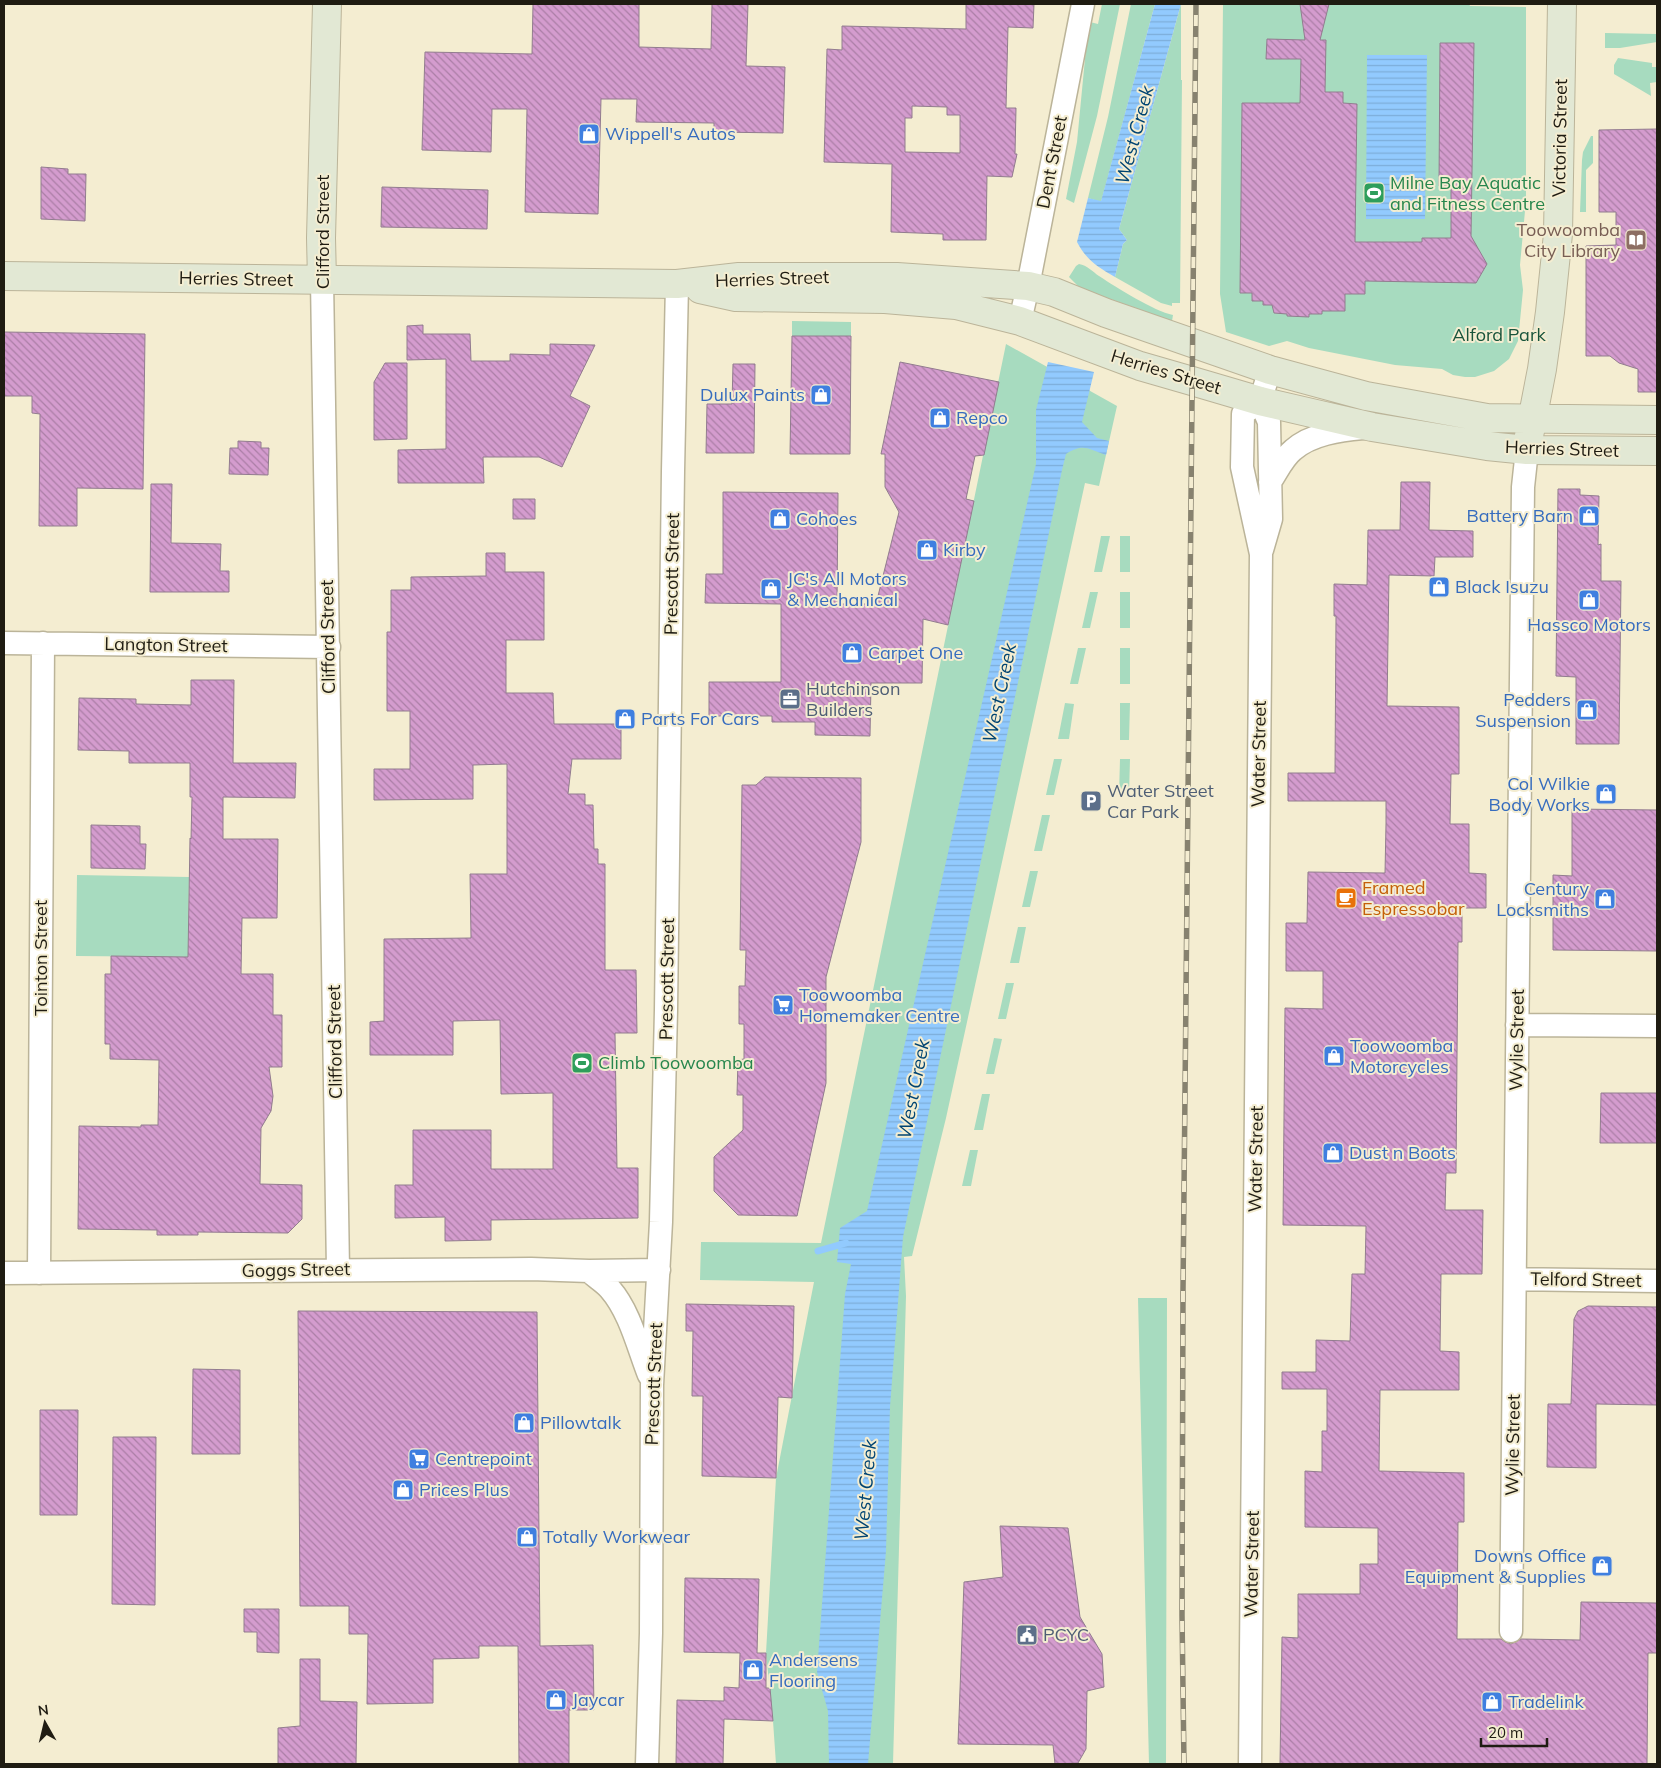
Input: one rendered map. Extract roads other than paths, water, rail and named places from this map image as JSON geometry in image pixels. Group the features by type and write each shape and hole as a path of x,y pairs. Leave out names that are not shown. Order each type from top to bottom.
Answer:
{"main road":[{"name":"Clifford Street","path":"322,280 321,243 327,4"},
{"name":"Victoria Street","path":"1527,450 1542,369 1558,234 1562,4"},
{"name":"Herries Street","path":"4,276 677,284 739,277 896,277 1028,286 1054,292 1106,313 1270,370 1375,398 1488,418 1657,420"},
{"name":"Herries Street","path":"677,284 736,297 884,300 956,305 1020,321 1140,366 1260,401 1372,427 1487,446 1527,450 1657,451"}],"street":[{"name":"Dent Street","path":"1020,321 1083,4"},
{"name":"Clifford Street","path":"322,280 338,1270"},
{"name":"Prescott Street","path":"647,1764 651,1633 652,1385 659,1270 666,1010 677,284"},
{"name":"Water Street","path":"1250,1764 1261,554 1242,468 1243,414 1260,401 1270,370"},
{"name":"Water Street","path":"1260,401 1269,422 1271,518 1261,554"},
{"path":"1270,482 1292,451 1302,442 1340,430 1372,427"},
{"name":"Wylie Street","path":"1511,1631 1524,487 1527,450"},
{"name":"Langton Street","path":"4,643 329,647"},
{"name":"Tointon Street","path":"39,1273 44,643"},
{"path":"1518,1025 1657,1026"},
{"name":"Goggs Street","path":"4,1273 531,1269 589,1271 659,1270"},
{"path":"589,1271 610,1288 622,1309 652,1385"},
{"name":"Telford Street","path":"1515,1279 1657,1281"}],"water":[{"name":"West Creek","path":"1155,4 1181,4 1119,229 1127,240 1123,244 1115,277 1089,259 1077,242 1088,198 1101,201"},
{"path":"1367,55 1427,55 1425,219 1366,219"},
{"name":"West Creek","path":"1048,362 1094,372 1082,422 1097,438 1109,441 1106,455 1086,448 1077,449 1066,454 1062,470 903,1237 890,1407 886,1551 868,1764 829,1764 828,1711 817,1672 845,1294 851,1264 837,1262 840,1228 867,1211 1036,464 1036,410"}],"waterway":[{"path":"818,1251 846,1243"}],"railway":[{"path":"1184,1764 1182,1615 1183,1291 1196,4"}],"place":[{"name":"Wippell's Autos","path":"589,134"},
{"name":"Milne Bay Aquatic and Fitness Centre","path":"1374,193"},
{"name":"Toowoomba City Library","path":"1636,240"},
{"name":"Dulux Paints","path":"821,395"},
{"name":"Repco","path":"940,418"},
{"name":"Battery Barn","path":"1589,516"},
{"name":"Cohoes","path":"780,519"},
{"name":"Kirby","path":"927,550"},
{"name":"Black Isuzu","path":"1439,587"},
{"name":"JC's All Motors & Mechanical","path":"771,589"},
{"name":"Hassco Motors","path":"1589,600"},
{"name":"Carpet One","path":"852,653"},
{"name":"Hutchinson Builders","path":"790,699"},
{"name":"Pedders Suspension","path":"1587,710"},
{"name":"Parts For Cars","path":"625,719"},
{"name":"Col Wilkie Body Works","path":"1606,794"},
{"name":"Water Street Car Park","path":"1091,801"},
{"name":"Framed Espressobar","path":"1346,898"},
{"name":"Century Locksmiths","path":"1605,899"},
{"name":"Toowoomba Homemaker Centre","path":"783,1005"},
{"name":"Toowoomba Motorcycles","path":"1334,1056"},
{"name":"Climb Toowoomba","path":"582,1063"},
{"name":"Dust n Boots","path":"1333,1153"},
{"name":"Pillowtalk","path":"524,1423"},
{"name":"Centrepoint","path":"419,1459"},
{"name":"Prices Plus","path":"403,1490"},
{"name":"Totally Workwear","path":"527,1537"},
{"name":"Downs Office Equipment & Supplies","path":"1602,1566"},
{"name":"PCYC","path":"1027,1635"},
{"name":"Andersens Flooring","path":"753,1670"},
{"name":"Jaycar","path":"556,1700"},
{"name":"Tradelink","path":"1492,1702"}],"park label":[{"name":"Alford Park","path":"1499,335"}]}
